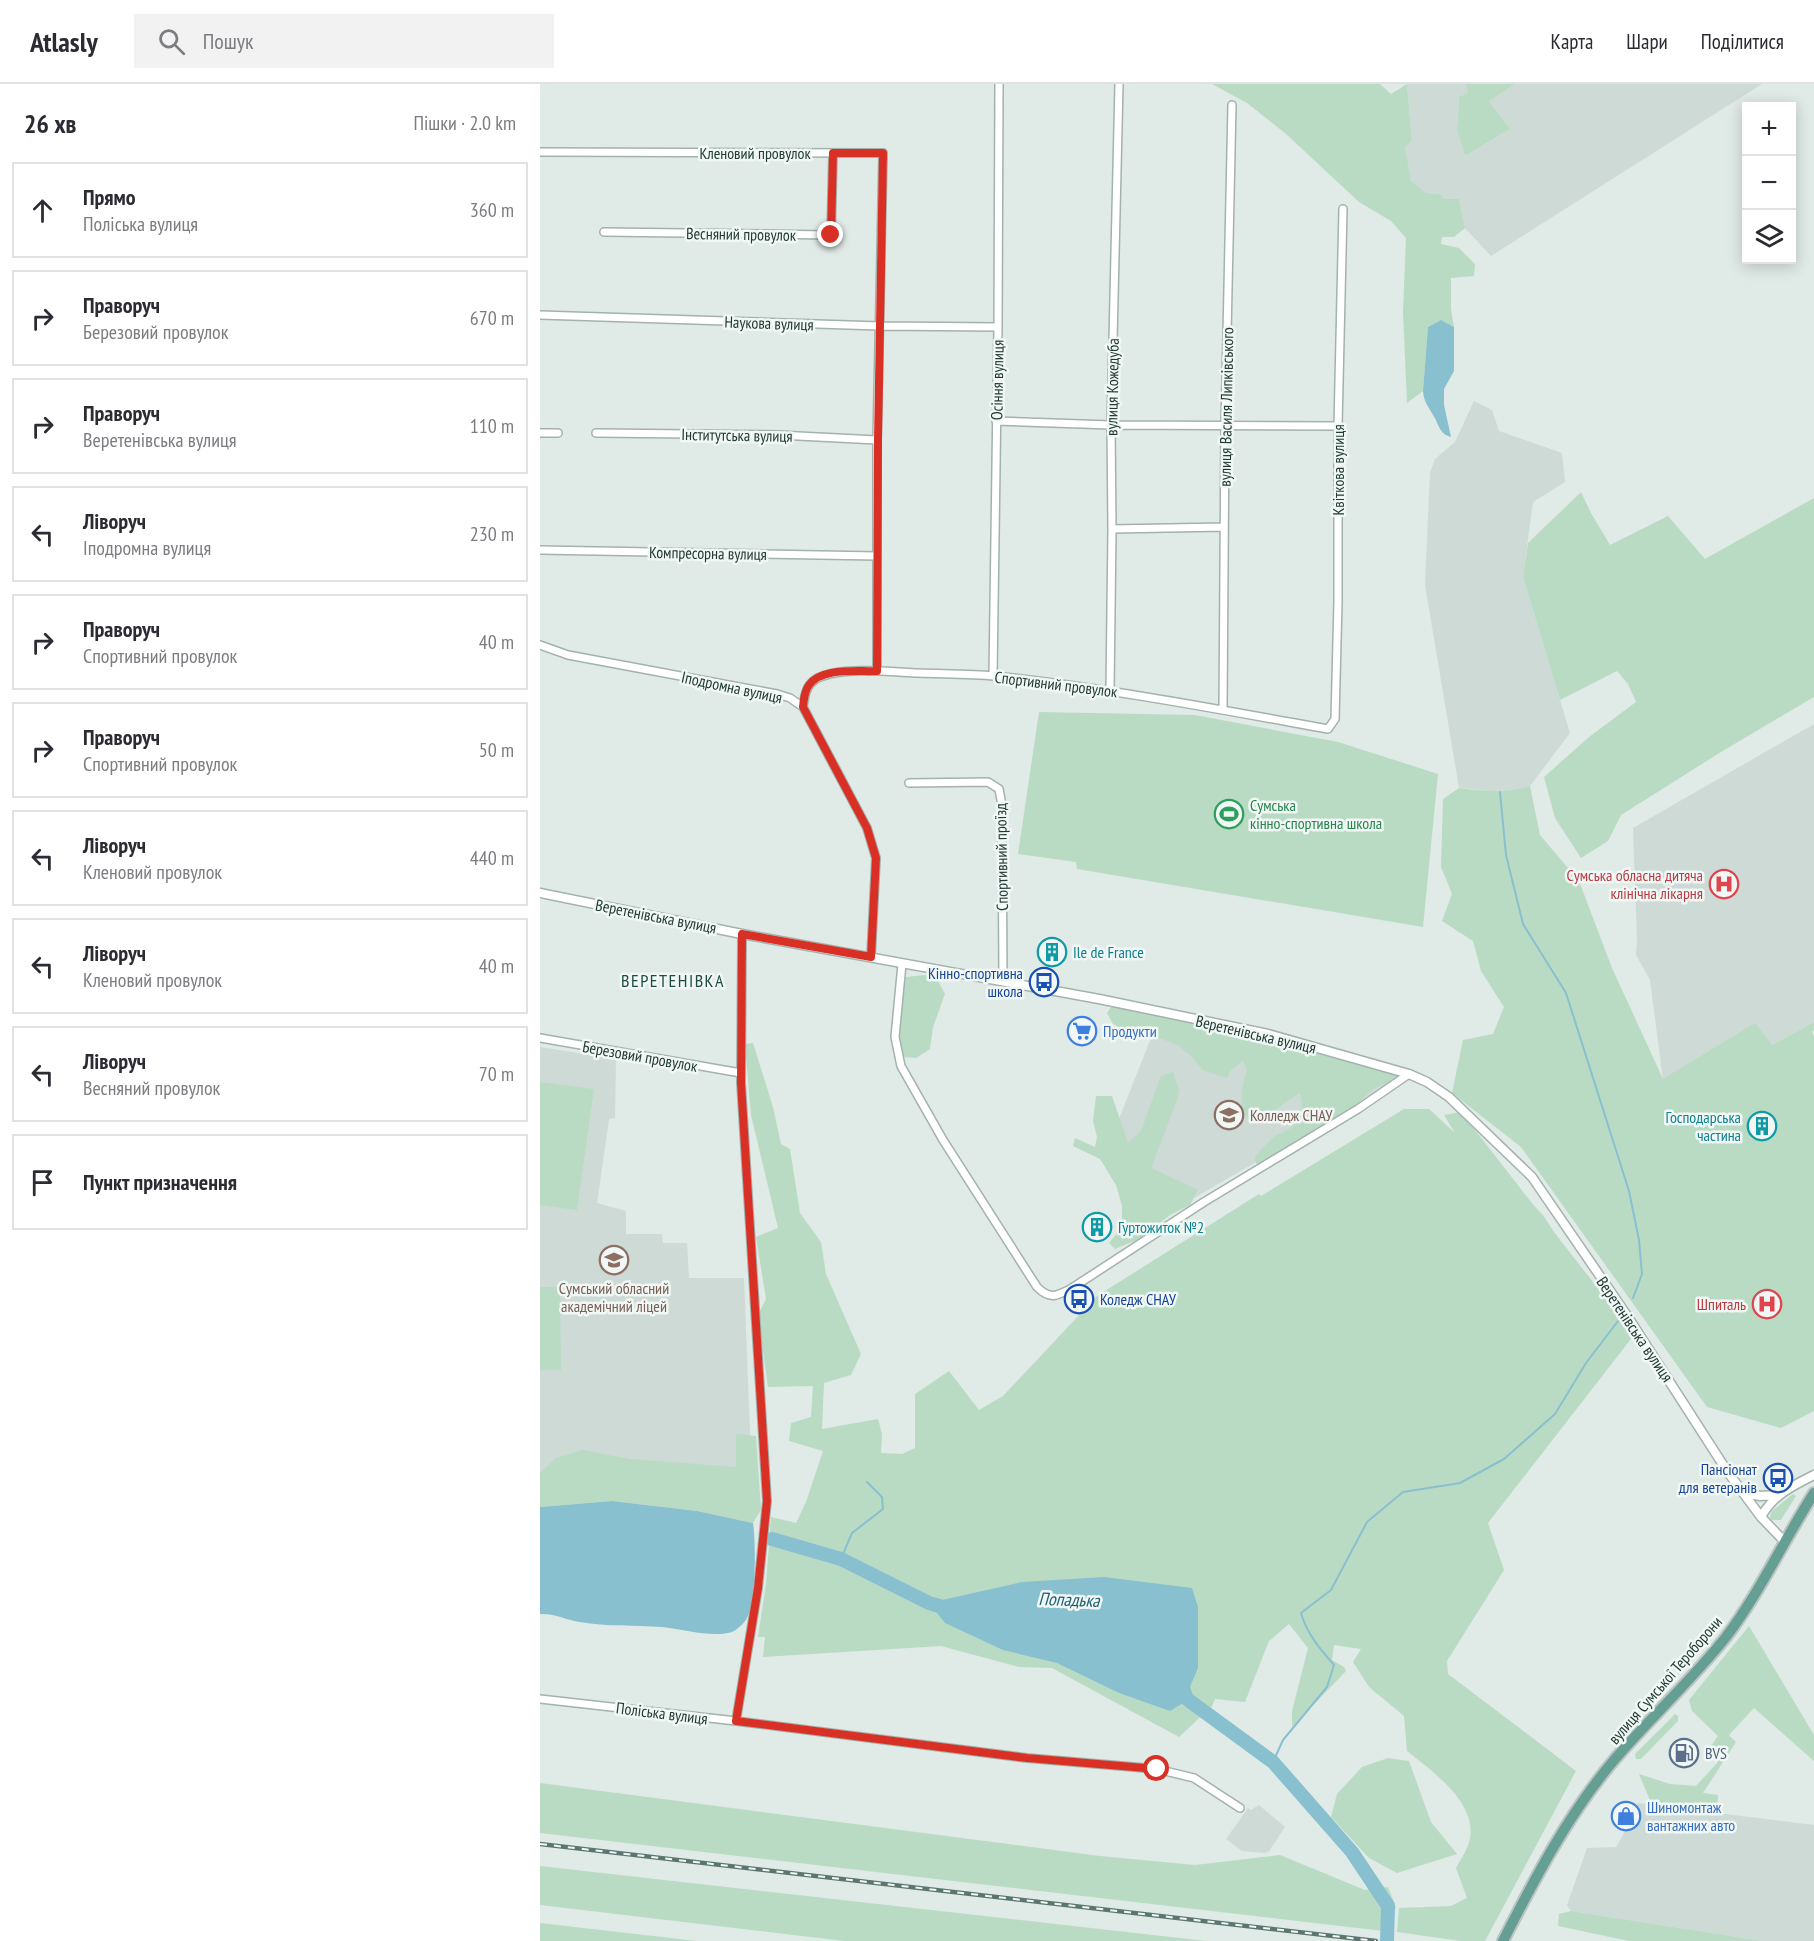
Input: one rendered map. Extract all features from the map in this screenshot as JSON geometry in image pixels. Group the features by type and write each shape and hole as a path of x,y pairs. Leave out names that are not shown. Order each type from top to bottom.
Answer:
{"main road":[{"name":"вулиця Сумської Тероборони","path":"1503,1941 1533,1883 1577,1810 1615,1759 1727,1636 1814,1493"}],"street":[{"name":"Осіння вулиця","path":"993,676 999,84"},
{"name":"вулиця Кожедуба","path":"1110,690 1111,425 1119,84"},
{"name":"вулиця Василя Липківського","path":"1223,710 1225,426 1232,105"},
{"name":"Кленовий провулок","path":"540,152 883,153 877,671"},
{"name":"Весняний провулок","path":"604,232 831,235 833,153"},
{"name":"Квіткова вулиця","path":"1328,729 1335,720 1343,209"},
{"name":"Наукова вулиця","path":"540,315 880,327 998,327"},
{"path":"996,421 1111,425 1338,426"},
{"path":"540,433 558,433"},
{"name":"Інститутська вулиця","path":"596,433 779,435 878,440"},
{"path":"1112,529 1224,527"},
{"name":"Компресорна вулиця","path":"540,550 877,556"},
{"name":"Іподромна вулиця","path":"540,645 568,656 777,694 790,698 803,707 867,828 876,858 871,957"},
{"name":"Спортивний провулок","path":"803,707 805,692 810,682 823,675 877,671 993,676 1110,690 1328,729"},
{"name":"Спортивний проїзд","path":"909,783 988,782 999,789 1002,805 1004,981"},
{"name":"Веретенівська вулиця","path":"540,893 742,934 1004,981 1268,1034 1409,1074 1427,1083 1449,1097 1532,1177 1626,1314 1727,1471 1761,1517 1784,1541"},
{"path":"736,1721 758,1588 767,1501 741,1073 742,934"},
{"path":"902,964 895,1037 901,1066 948,1149 1037,1287 1044,1294 1057,1296 1072,1288 1204,1202 1358,1109 1409,1074"},
{"name":"Березовий провулок","path":"540,1038 741,1073"},
{"path":"1761,1517 1767,1506 1778,1495 1814,1475"},
{"path":"1743,1493 1760,1496 1778,1495"},
{"name":"Поліська вулиця","path":"540,1698 1027,1758 1157,1769 1194,1778 1240,1808"}],"shaded area":[{"path":"1407,84 1467,84 1468,93 1459,98 1457,129 1465,156 1510,129 1489,101 1515,84 1762,84 1491,256 1465,228 1459,200 1445,199 1440,194 1426,193 1411,181 1404,147 1412,141"},
{"path":"1474,401 1492,410 1499,431 1562,453 1565,482 1533,502 1523,577 1570,733 1530,786 1516,791 1500,792 1459,788 1425,585 1430,473 1435,459 1455,442"},
{"name":"Сумська обласна дитяча клінічна лікарня","path":"1814,724 1814,1022 1772,1045 1663,1080 1650,980 1636,955 1633,828"},
{"name":"Колледж СНАУ","path":"1159,1018 1404,1076 1146,1226 1105,1154"},
{"name":"Сумський обласний академічний ліцей","path":"540,1047 616,1059 615,1118 609,1119 597,1203 626,1211 626,1234 662,1234 663,1243 687,1243 689,1278 744,1278 752,1484 540,1475"},
{"path":"1638,1803 1814,1825 1814,1941 1763,1941 1571,1911 1567,1905 1587,1848 1616,1847"},
{"path":"1259,1805 1285,1827 1269,1851 1265,1853 1242,1851 1226,1839 1248,1808 1251,1810"}],"green space":[{"path":"1212,84 1380,84 1391,94 1407,84 1412,141 1405,147 1411,181 1426,193 1440,194 1445,199 1459,199 1465,228 1454,237 1442,237 1441,244 1459,248 1475,264 1474,276 1451,278 1451,309 1454,327 1441,320 1428,327 1423,391 1407,403 1403,312 1406,238 1391,221 1359,202 1285,133 1247,103"},
{"path":"1466,84 1515,84 1489,101 1510,129 1465,156 1457,130 1459,97 1468,93"},
{"path":"1581,492 1610,545 1668,516 1705,559 1814,498 1814,697 1621,815 1608,841 1581,858 1555,818 1544,777 1589,737 1636,702 1628,684 1617,671 1560,700 1523,577 1528,543"},
{"name":"Сумська кінно-спортивна школа","path":"1039,712 1195,715 1338,742 1438,774 1423,927 1077,869 1076,862 1018,854"},
{"path":"1530,786 1540,835 1579,881 1612,968 1663,1079 1755,1023 1772,1045 1814,1022 1812,1032 1814,1036 1814,1411 1781,1428 1707,1407 1521,1147 1452,1093 1463,1040 1493,1034 1504,1007 1481,971 1473,941 1442,921 1452,894 1441,867 1443,799 1459,788 1504,791"},
{"path":"925,975 937,979 945,994 933,1027 930,1049 916,1058 903,1057 898,1037 906,977"},
{"path":"1111,1007 1291,1041 1404,1076 1373,1089 1355,1107 1258,1166 1254,1159 1261,1150 1274,1137 1296,1124 1301,1117 1300,1093 1267,1115 1249,1120 1242,1101 1242,1089 1247,1069 1243,1061 1231,1070 1227,1078 1202,1070 1194,1059 1179,1046 1143,1031 1125,1030 1113,1024 1107,1013"},
{"path":"753,1043 773,1107 781,1144 790,1149 800,1213 821,1242 826,1274 861,1354 851,1375 824,1383 822,1429 878,1419 882,1434 881,1453 902,1454 915,1448 915,1394 949,1371 979,1410 1003,1396 1097,1296 1259,1194 1261,1196 1404,1109 1429,1109 1455,1133 1444,1115 1461,1112 1634,1335 1488,1523 1504,1570 1447,1661 1448,1674 1576,1771 1485,1941 1461,1941 1397,1932 1399,1908 1451,1906 1467,1898 1456,1868 1469,1843 1471,1829 1468,1815 1452,1790 1407,1751 1404,1716 1369,1687 1353,1662 1361,1649 1334,1645 1332,1660 1344,1667 1346,1671 1292,1727 1292,1711 1308,1648 1289,1624 1269,1641 1245,1702 1215,1699 1212,1706 1179,1737 1052,1668 1019,1667 941,1646 763,1657 765,1637 758,1637 766,1584 771,1517 796,1523 806,1502 823,1451 789,1441 791,1423 811,1417 813,1386 768,1387 758,1315 766,1299 756,1237 778,1228 751,1115 745,1044"},
{"path":"1173,1072 1179,1090 1151,1168 1198,1190 1190,1205 1170,1215 1139,1239 1115,1249 1109,1243 1122,1227 1122,1206 1116,1185 1100,1159 1073,1146 1075,1138 1095,1147 1097,1137 1093,1121 1096,1096 1112,1096 1128,1143 1141,1131 1161,1076"},
{"path":"540,1082 594,1089 577,1210 540,1205"},
{"path":"540,1287 560,1287 561,1370 540,1370"},
{"path":"736,1434 756,1436 761,1510 753,1523 697,1511 612,1501 540,1507 540,1473 555,1458 583,1450 630,1459 736,1467"},
{"path":"1793,1494 1796,1496 1781,1520 1771,1520 1772,1511"},
{"path":"1749,1626 1814,1735 1814,1761 1754,1708 1729,1735 1736,1742 1703,1793 1718,1795 1717,1813 1652,1805 1639,1774 1670,1784 1696,1786 1718,1762 1708,1750 1718,1736 1692,1711 1689,1700"},
{"path":"1675,1714 1678,1716 1678,1721 1641,1759 1636,1759 1635,1754"},
{"path":"1388,1758 1409,1761 1431,1822 1457,1854 1397,1873 1369,1858 1331,1817 1337,1794 1362,1767"},
{"path":"540,1783 1100,1856 1195,1865 1280,1855 1365,1890 1388,1887 1396,1907 1383,1931 540,1833"},
{"path":"540,1866 1206,1941 844,1941 540,1905"},
{"path":"1571,1911 1763,1941 1629,1941 1558,1926 1559,1914"},
{"path":"540,1923 697,1941 540,1941"}],"water":[{"path":"1441,320 1454,327 1454,371 1444,389 1444,405 1451,437 1444,434 1440,428 1425,401 1423,391 1428,327"},
{"path":"612,1501 697,1511 753,1523 754,1586 750,1610 744,1623 736,1630 727,1633 709,1634 662,1627 590,1624 540,1614 540,1507"},
{"path":"1104,1577 1192,1588 1198,1607 1198,1668 1183,1703 1170,1711 1119,1693 1057,1663 1003,1650 945,1623 929,1603 1022,1582"}],"waterway":[{"path":"1500,792 1506,855 1523,924 1566,993 1629,1191 1639,1240 1642,1274 1633,1298"},
{"path":"1273,1762 1283,1740 1327,1687 1334,1665 1310,1634 1301,1613 1331,1590 1367,1522 1403,1492 1460,1483 1504,1459 1555,1414 1586,1363 1618,1321"},
{"path":"841,1559 852,1533 883,1509 882,1497 867,1482"},
{"name":"Попадька","path":"772,1539 841,1559 929,1603 946,1608"},
{"name":"Попадька","path":"1180,1680 1187,1699 1273,1762 1352,1852 1388,1906 1387,1941"}],"railway":[{"path":"540,1844 1376,1941"}],"place":[{"name":"Сумська кінно-спортивна школа","path":"1229,814"},
{"name":"Сумська обласна дитяча клінічна лікарня","path":"1724,884"},
{"name":"Ile de France","path":"1052,952"},
{"name":"Кінно-спортивна школа","path":"1044,982"},
{"name":"Продукти","path":"1082,1031"},
{"name":"Колледж СНАУ","path":"1229,1115"},
{"name":"Господарська частина","path":"1762,1126"},
{"name":"Гуртожиток №2","path":"1097,1227"},
{"name":"Сумський обласний академічний ліцей","path":"614,1260"},
{"name":"Коледж СНАУ","path":"1079,1299"},
{"name":"Шпиталь","path":"1767,1304"},
{"name":"Пансіонат для ветеранів","path":"1778,1478"},
{"name":"BVS","path":"1684,1753"},
{"name":"Шиномонтаж вантажних авто","path":"1626,1816"}],"district":[{"name":"ВЕРЕТЕНІВКА","path":"673,981"}],"route":[{"path":"831,235 833,153 883,153 877,671 823,675 810,682 805,692 803,707 867,828 876,858 871,957 742,934 741,1083 767,1501 758,1588 747,1643 736,1721 1027,1758 1157,1769"}]}
